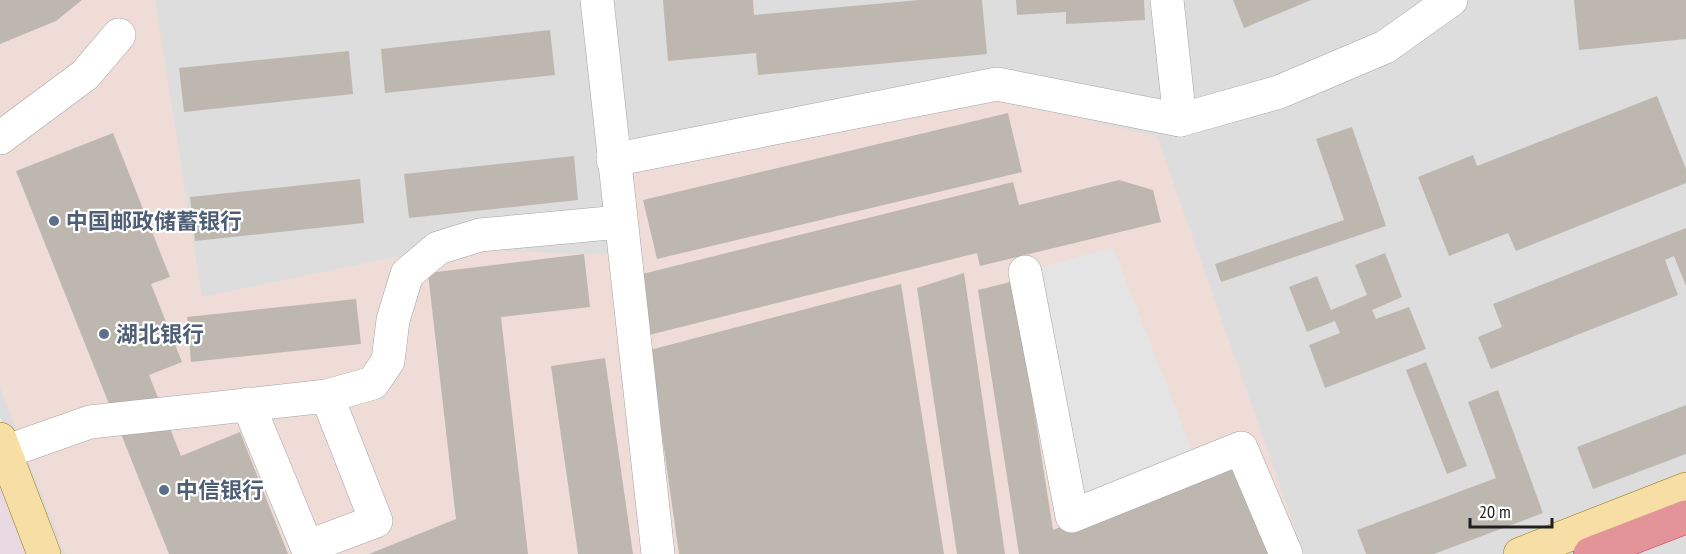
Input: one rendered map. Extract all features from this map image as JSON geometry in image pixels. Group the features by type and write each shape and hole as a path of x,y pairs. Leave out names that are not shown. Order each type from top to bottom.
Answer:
{"highway":[{"path":"1590,554 1686,517"}],"main road":[{"path":"3,446 44,554"},
{"path":"1520,554 1686,489"}],"street":[{"path":"597,0 658,554"},
{"path":"1167,0 1180,120"},
{"path":"613,159 997,84 1180,120 1279,92 1385,47 1451,0"},
{"path":"0,138 85,75 119,34"},
{"path":"3,446 90,422 327,396 373,383 388,361 393,320 407,274 438,248 480,235 620,222"},
{"path":"1025,272 1072,516 1241,448 1286,554"},
{"path":"248,404 307,547 376,521 327,396"}],"shaded area":[{"path":"0,0 1686,0 1686,554 52,554 0,417"},
{"path":"0,0 155,0 202,297 438,248 584,254 623,253 615,176 997,99 1157,136 1304,554 65,554 0,387"},
{"path":"1113,247 1198,465 1072,516 1025,272"},
{"path":"0,483 27,554 0,554"}],"building":[{"path":"0,0 82,0 56,21 0,44"},
{"path":"663,0 753,0 754,15 919,0 982,0 987,54 758,75 756,53 668,61"},
{"path":"1016,0 1144,0 1145,20 1066,24 1066,12 1017,15"},
{"path":"1233,0 1311,0 1244,28"},
{"path":"1574,0 1686,0 1686,39 1579,50"},
{"path":"550,30 555,75 385,93 381,49"},
{"path":"349,51 353,94 184,112 179,68"},
{"path":"1657,96 1686,169 1686,183 1516,251 1508,233 1449,256 1418,177 1473,155 1477,166"},
{"path":"1008,113 1022,172 657,259 643,200"},
{"path":"1352,127 1386,226 1221,282 1215,264 1344,220 1316,139"},
{"path":"113,133 170,277 151,284 182,362 149,375 181,456 240,432 288,554 169,554 16,171"},
{"path":"574,156 578,200 409,218 404,174"},
{"path":"360,179 364,223 195,241 190,197"},
{"path":"1119,180 1153,190 1161,222 980,266 977,253 645,336 630,277 1013,182 1019,205"},
{"path":"1686,228 1686,286 1674,256 1665,260 1678,295 1491,369 1478,337 1502,327 1493,304"},
{"path":"1385,253 1402,297 1372,310 1376,319 1409,307 1426,349 1325,388 1309,345 1340,333 1335,321 1307,332 1289,287 1317,276 1331,310 1367,295 1355,265"},
{"path":"584,254 590,307 501,317 528,554 369,554 456,519 428,273"},
{"path":"964,273 1005,554 957,554 917,288"},
{"path":"1014,281 1053,530 1237,457 1276,554 1019,554 978,290"},
{"path":"901,284 944,554 679,554 650,350"},
{"path":"356,299 361,344 191,362 187,317"},
{"path":"605,358 633,554 578,554 551,366"},
{"path":"1426,362 1467,466 1447,474 1406,370"},
{"path":"1498,390 1543,513 1434,554 1366,554 1357,530 1496,478 1468,402"},
{"path":"1686,405 1686,454 1593,489 1577,447"}],"place":[{"name":"中国邮政储蓄银行","path":"54,221"},
{"name":"湖北银行","path":"104,334"},
{"name":"中信银行","path":"164,490"}]}
